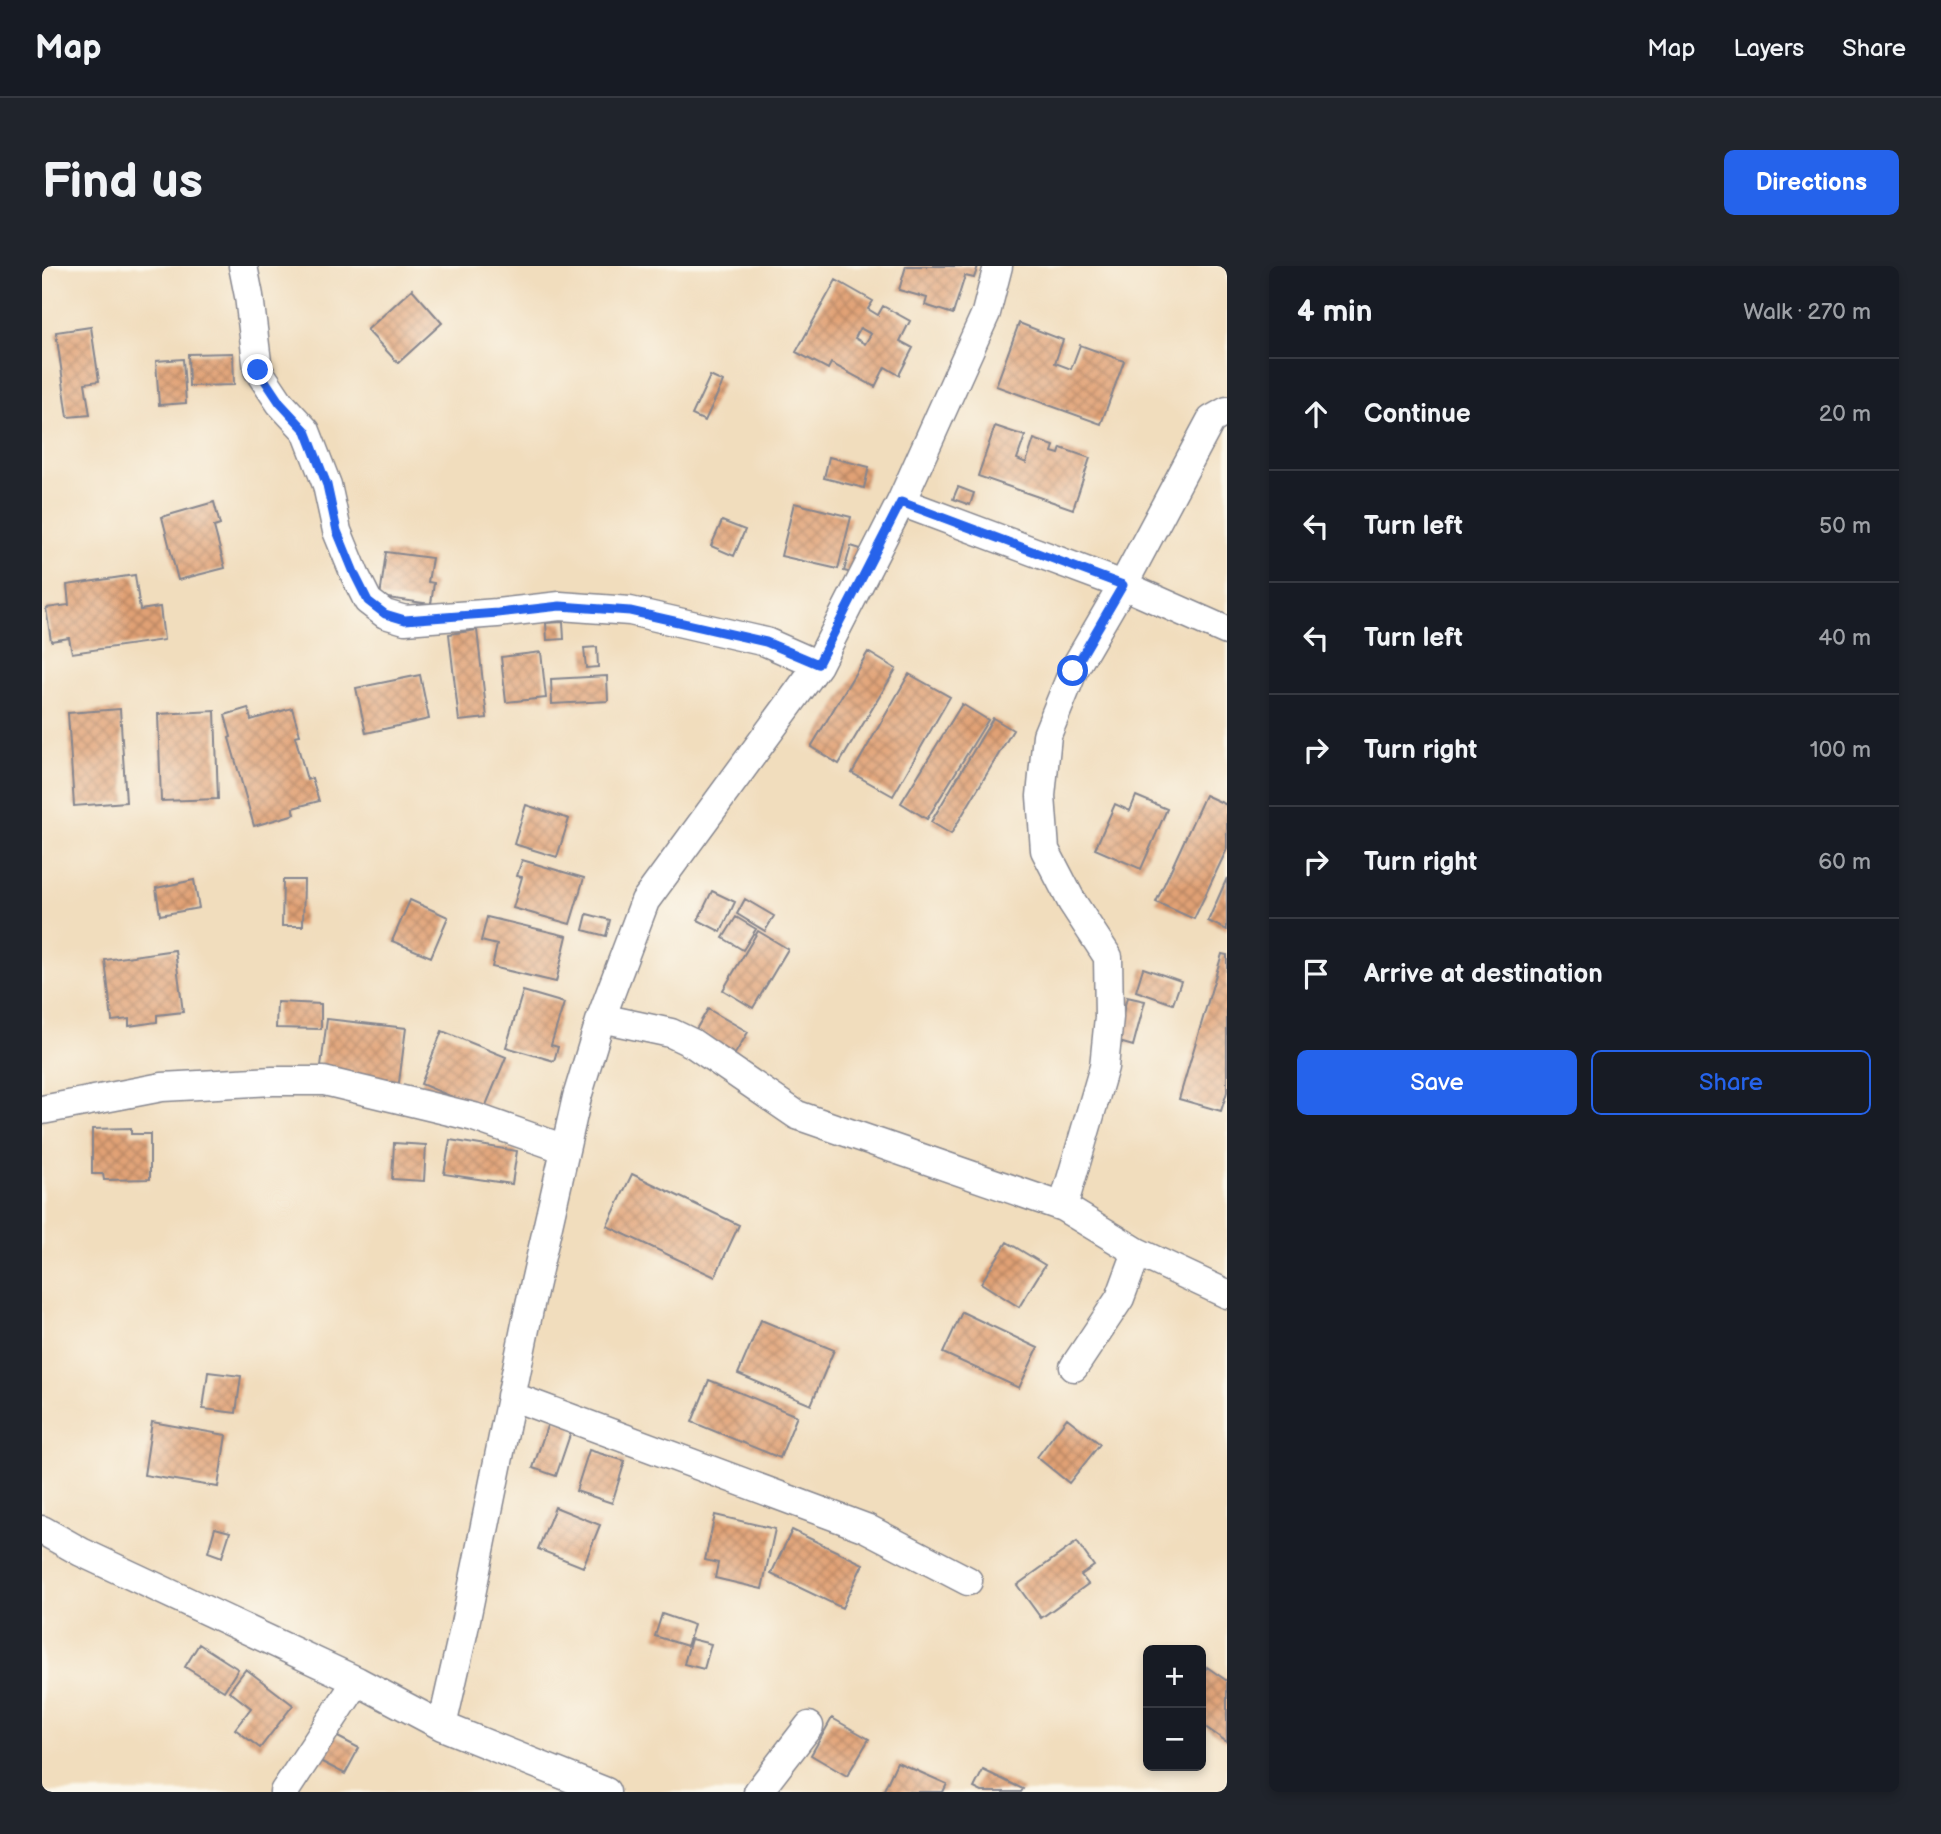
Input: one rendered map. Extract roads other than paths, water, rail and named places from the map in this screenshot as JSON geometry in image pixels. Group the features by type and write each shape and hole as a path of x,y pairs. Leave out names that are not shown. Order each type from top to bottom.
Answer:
{"street":[{"path":"243,266 258,370 280,403 306,431 327,485 337,531 355,575 368,601 385,614 405,620 560,606 630,611 766,642 818,664"},
{"path":"442,1726 529,1309 577,1097 601,1018 645,901 818,664 901,502 986,313 999,266"},
{"path":"1063,1207 1104,1067 1108,1017 1108,957 1072,902 1045,850 1041,796 1046,735 1073,671 1123,585 1211,420 1227,411"},
{"path":"901,502 1123,585 1227,631"},
{"path":"601,1018 671,1033 692,1043 797,1115 1063,1207 1137,1252 1227,1294"},
{"path":"42,1110 162,1087 324,1081 474,1117 565,1149"},
{"path":"1074,1367 1120,1298 1137,1252"},
{"path":"511,1396 866,1528 968,1581"},
{"path":"47,1541 94,1558 357,1681 442,1726 606,1792"},
{"path":"284,1792 357,1681"},
{"path":"758,1792 808,1726"}]}
